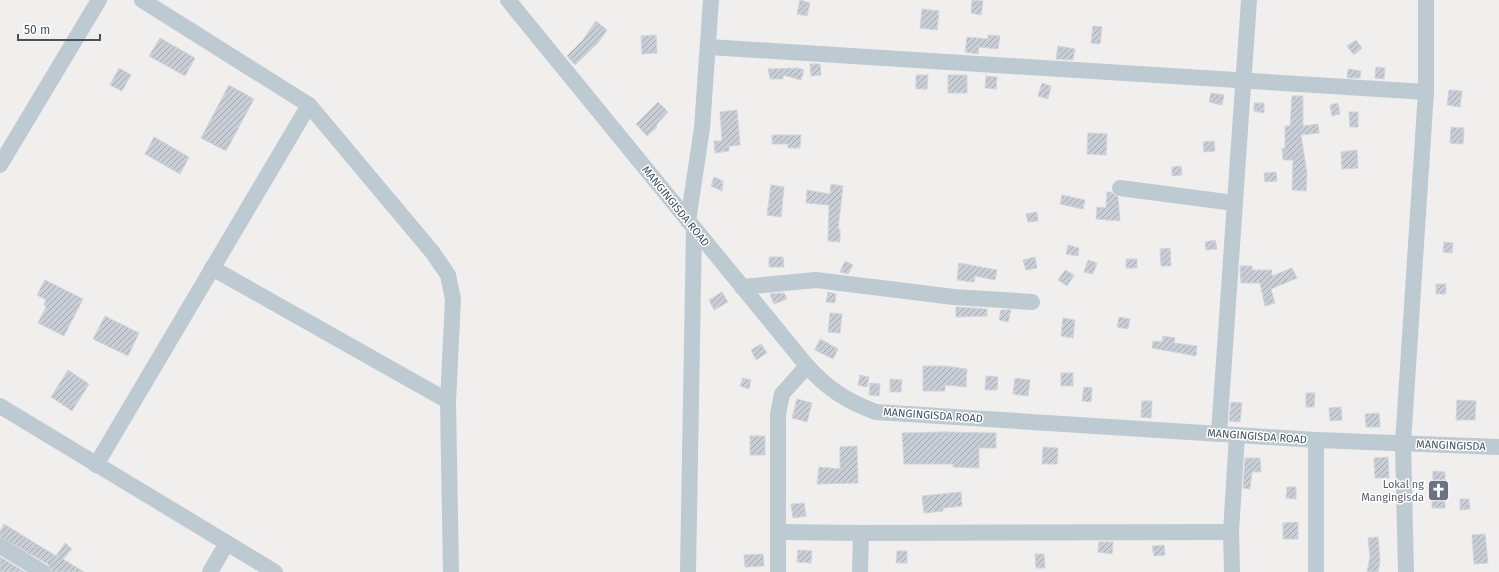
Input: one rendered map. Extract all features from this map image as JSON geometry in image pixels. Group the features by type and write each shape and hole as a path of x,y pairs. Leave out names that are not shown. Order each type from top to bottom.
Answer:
{"street":[{"path":"0,165 99,0"},
{"path":"142,0 309,106 433,253 448,275 452,286 454,312 448,401 451,572"},
{"name":"MANGINGISDA ROAD","path":"508,0 807,366 834,392 854,403 876,412 1316,440 1403,443"},
{"path":"688,572 691,224 702,128 712,0"},
{"path":"1219,433 1242,81 1249,0"},
{"path":"1406,572 1403,443 1426,92 1426,0"},
{"path":"709,47 1426,92"},
{"path":"96,465 309,106"},
{"path":"1120,188 1234,203"},
{"path":"212,268 448,401"},
{"path":"742,287 816,280 954,297 1032,302"},
{"path":"778,572 778,414 780,400 787,387 807,366"},
{"path":"0,406 275,572"},
{"path":"1232,572 1231,532 1237,435"},
{"path":"1316,440 1316,572"},
{"name":"MANGINGISDA","path":"1403,443 1499,447"},
{"path":"778,532 1231,532"},
{"path":"860,572 861,533"},
{"path":"210,572 227,543"},
{"path":"0,546 43,572"}],"building":[{"path":"800,0 810,3 807,16 797,14"},
{"path":"972,0 983,1 981,15 971,13"},
{"path":"922,9 939,11 937,30 920,28"},
{"path":"596,21 607,30 598,43 575,65 567,56 582,41"},
{"path":"1093,26 1102,27 1100,44 1091,43"},
{"path":"656,35 657,53 642,54 641,36"},
{"path":"988,35 1000,36 998,49 979,47 978,54 965,52 967,37 988,39"},
{"path":"160,38 195,58 185,76 149,56"},
{"path":"1356,40 1362,48 1354,55 1347,46"},
{"path":"1058,46 1075,49 1073,60 1056,59"},
{"path":"810,64 820,64 821,75 811,76"},
{"path":"1376,67 1385,68 1384,79 1375,78"},
{"path":"119,68 131,75 122,91 110,85"},
{"path":"798,68 804,70 801,80 783,75 783,79 770,79 768,69"},
{"path":"1348,69 1361,71 1360,78 1347,78"},
{"path":"916,75 928,75 927,89 916,89"},
{"path":"948,75 967,75 967,93 948,93"},
{"path":"986,76 997,77 996,89 985,88"},
{"path":"1042,83 1051,86 1048,99 1038,96"},
{"path":"229,85 254,99 226,151 201,138"},
{"path":"1449,90 1462,91 1460,107 1447,105"},
{"path":"1211,93 1224,95 1222,105 1209,102"},
{"path":"1292,96 1303,96 1303,126 1318,124 1319,133 1301,135 1307,173 1306,191 1292,190 1293,160 1283,160 1282,148 1285,149 1285,126 1290,126"},
{"path":"658,102 668,112 656,125 657,127 647,136 636,124"},
{"path":"1254,103 1264,103 1264,113 1254,111"},
{"path":"1338,103 1340,114 1332,116 1330,105"},
{"path":"737,110 740,145 729,146 729,151 715,153 714,141 722,141 720,112"},
{"path":"1349,112 1358,112 1358,127 1350,127"},
{"path":"1451,127 1464,128 1463,144 1450,143"},
{"path":"1088,133 1107,134 1106,155 1087,154"},
{"path":"772,135 801,135 800,148 788,148 788,144 772,144"},
{"path":"154,137 189,157 180,174 145,154"},
{"path":"1214,141 1215,151 1204,152 1203,142"},
{"path":"1357,150 1358,168 1342,169 1341,152"},
{"path":"1181,166 1182,175 1172,176 1172,167"},
{"path":"1276,172 1277,181 1265,182 1264,173"},
{"path":"714,177 723,181 722,191 711,186"},
{"path":"831,184 843,186 838,229 840,229 840,242 828,241 829,205 806,203 807,190 830,194"},
{"path":"771,185 784,187 781,217 767,215"},
{"path":"1107,192 1111,192 1118,197 1120,221 1096,219 1097,207 1106,208"},
{"path":"1062,195 1085,200 1083,209 1060,204"},
{"path":"1037,212 1038,221 1028,222 1026,214"},
{"path":"1215,240 1217,249 1206,250 1205,242"},
{"path":"1444,242 1453,243 1452,253 1443,252"},
{"path":"1068,245 1079,248 1078,256 1066,254"},
{"path":"1170,248 1171,266 1161,266 1160,249"},
{"path":"769,257 783,257 784,267 769,267"},
{"path":"1035,257 1037,268 1026,270 1023,260"},
{"path":"1126,259 1137,259 1137,268 1126,268"},
{"path":"1088,260 1097,263 1093,274 1084,272"},
{"path":"845,261 853,265 848,274 840,272"},
{"path":"959,263 997,270 995,280 975,276 974,282 957,280"},
{"path":"1240,266 1252,266 1252,270 1272,270 1272,276 1292,268 1297,278 1271,289 1275,303 1265,306 1260,283 1241,283"},
{"path":"1065,270 1074,275 1067,286 1058,280"},
{"path":"45,280 83,299 64,336 38,323 46,307 44,305 46,300 37,295"},
{"path":"1436,284 1446,284 1446,294 1436,294"},
{"path":"722,292 728,302 714,310 709,300"},
{"path":"828,292 836,294 835,303 826,302"},
{"path":"784,293 787,299 774,304 770,294"},
{"path":"956,307 987,309 987,316 956,317"},
{"path":"1001,310 1011,310 1008,322 999,320"},
{"path":"830,313 842,314 840,333 828,332"},
{"path":"105,316 139,333 128,356 93,339"},
{"path":"1119,317 1130,319 1128,329 1117,327"},
{"path":"1063,318 1075,320 1073,338 1061,336"},
{"path":"1163,336 1175,338 1174,343 1197,346 1196,356 1152,348 1153,341 1162,342"},
{"path":"820,339 838,349 833,359 815,350"},
{"path":"761,344 767,353 756,360 751,350"},
{"path":"923,366 945,366 967,369 966,387 945,385 945,391 923,391"},
{"path":"68,370 89,384 72,411 51,397"},
{"path":"1061,373 1073,373 1073,386 1061,386"},
{"path":"860,375 869,377 867,387 858,385"},
{"path":"986,376 998,377 997,390 985,390"},
{"path":"743,378 751,380 749,389 740,386"},
{"path":"1015,378 1030,380 1028,396 1013,394"},
{"path":"890,379 902,380 901,392 890,392"},
{"path":"870,383 880,384 879,396 869,395"},
{"path":"1084,387 1092,388 1091,402 1082,401"},
{"path":"1306,393 1315,393 1314,407 1306,407"},
{"path":"797,399 812,403 807,422 792,418"},
{"path":"1457,400 1476,401 1475,420 1456,420"},
{"path":"1142,401 1152,401 1151,418 1141,417"},
{"path":"1231,402 1242,403 1240,422 1229,421"},
{"path":"1341,407 1342,420 1330,421 1329,408"},
{"path":"1379,413 1380,427 1366,427 1365,414"},
{"path":"902,433 996,433 996,448 979,448 979,468 953,467 953,464 904,464"},
{"path":"750,436 765,436 765,455 750,455"},
{"path":"857,446 858,483 817,484 819,467 840,469 840,447"},
{"path":"1043,447 1058,448 1057,464 1042,464"},
{"path":"1388,457 1389,478 1375,478 1374,458"},
{"path":"1245,458 1260,458 1261,472 1252,472 1250,489 1243,488"},
{"name":"Lokal ng Mangingisda","path":"1433,471 1445,472 1445,508 1432,508"},
{"path":"1287,487 1296,487 1296,499 1286,498"},
{"path":"961,492 962,506 943,508 943,511 924,513 922,496"},
{"path":"1460,499 1469,499 1470,509 1460,510"},
{"path":"804,503 806,516 793,518 791,504"},
{"path":"1298,522 1298,539 1283,539 1283,523"},
{"path":"4,524 56,556 65,543 72,549 63,559 84,572 52,572 48,564 0,537 0,531"},
{"path":"1485,534 1488,563 1474,564 1472,535"},
{"path":"1378,537 1380,561 1378,572 1367,572 1370,557 1368,538"},
{"path":"1099,542 1113,542 1112,554 1098,552"},
{"path":"1164,545 1165,555 1154,556 1152,546"},
{"path":"798,550 812,551 811,563 797,562"},
{"path":"897,551 907,551 907,563 896,563"},
{"path":"763,554 764,566 745,567 744,555"},
{"path":"1035,554 1044,554 1045,568 1036,568"},
{"path":"0,557 25,572 0,572"}],"place":[{"name":"Lokal ng Mangingisda","path":"1439,490"}]}
